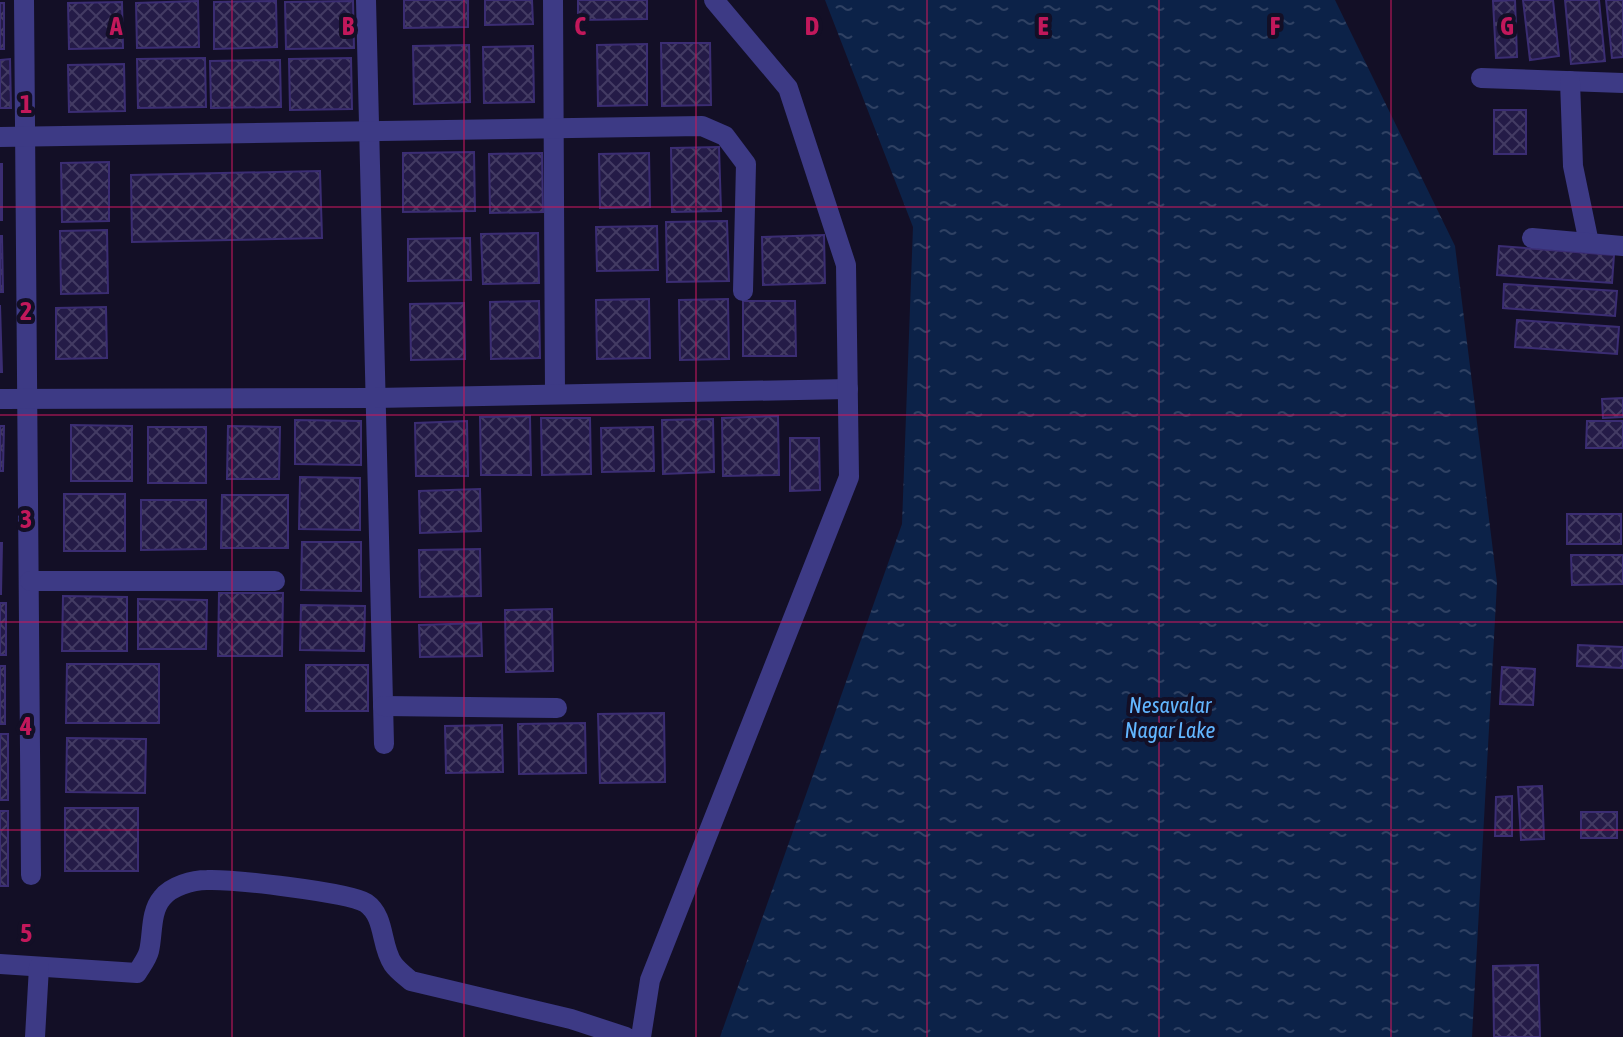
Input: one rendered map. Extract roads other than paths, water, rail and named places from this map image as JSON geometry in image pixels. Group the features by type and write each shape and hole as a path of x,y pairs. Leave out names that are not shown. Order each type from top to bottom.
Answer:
{"street":[{"path":"24,0 31,875"},
{"path":"366,0 384,744"},
{"path":"553,0 555,394"},
{"path":"641,1037 650,980 849,477 846,265 788,88 714,0"},
{"path":"1481,78 1623,83"},
{"path":"1570,81 1573,166 1589,243"},
{"path":"0,137 702,126 725,136 746,164 743,291"},
{"path":"1532,238 1623,246"},
{"path":"0,399 375,398 848,389"},
{"path":"30,581 275,581"},
{"path":"383,706 557,708"},
{"path":"0,964 137,973 148,954 153,918 162,898 181,885 206,880 291,889 366,903 380,921 383,942 392,964 411,981 571,1019 626,1037"},
{"path":"35,1037 39,967"}],"water":[{"name":"Nesavalar Nagar Lake","path":"825,0 1335,0 1455,246 1497,583 1472,1037 720,1037 902,524 913,227"}]}
